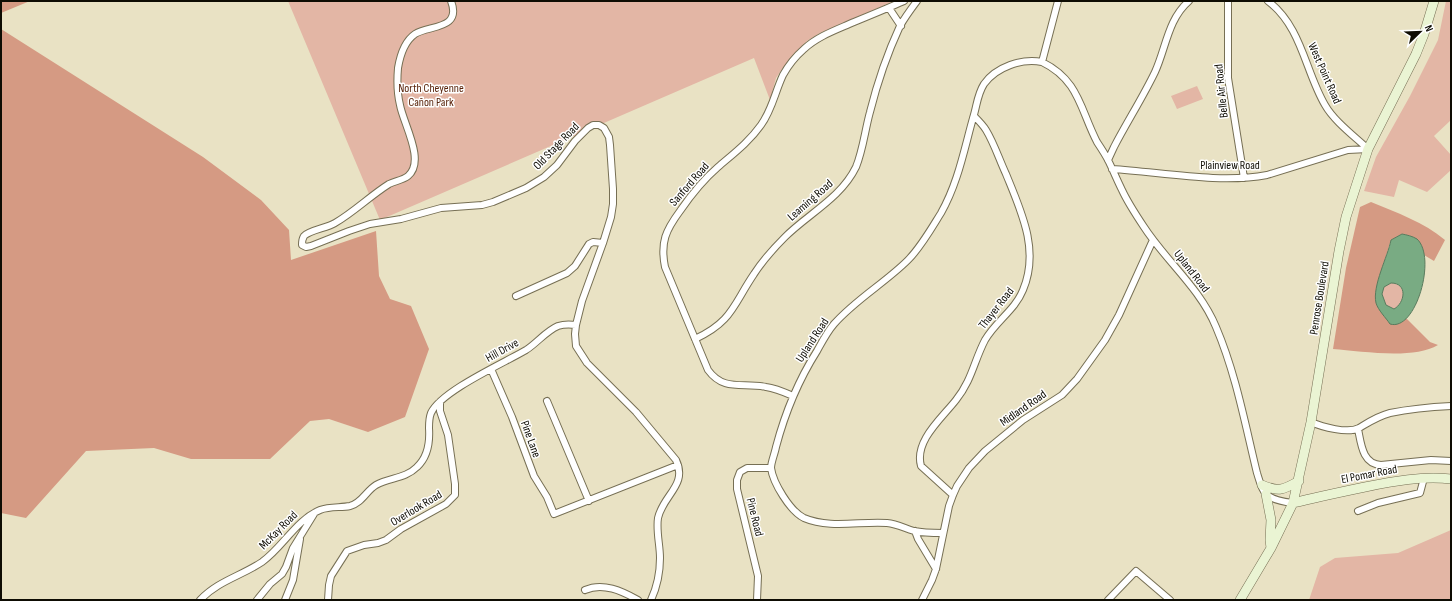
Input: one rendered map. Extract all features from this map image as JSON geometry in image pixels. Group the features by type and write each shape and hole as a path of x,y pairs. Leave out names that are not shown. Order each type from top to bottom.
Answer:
{"street":[{"name":"Old Stage Road","path":"451,1 453,13 447,23 424,30 411,37 406,44 398,68 398,94 402,115 414,148 416,164 413,170 409,175 389,185 333,224 304,236 302,245 306,247 311,246 370,224 401,219 441,208 486,204 514,193 544,177 557,165 588,128 593,125 599,125 604,128 609,137 613,189 611,217 582,301 576,325 576,346 587,363 636,412 678,465"},
{"name":"Sanford Road","path":"793,396 766,387 723,384 716,380 708,370 665,267 663,250 664,241 670,225 686,202 702,183 749,140 762,125 770,110 783,75 790,64 803,50 824,36 904,1"},
{"name":"Leaming Road","path":"695,339 709,333 725,320 753,274 773,250 795,228 831,198 851,175 859,158 870,111 884,69 901,26 917,1"},
{"path":"1042,62 1058,1"},
{"path":"1108,160 1156,71 1177,15 1189,1"},
{"name":"Belle Air Road","path":"1228,1 1228,78 1244,178"},
{"name":"West Point Road","path":"1268,1 1278,10 1292,30 1321,99 1328,110 1368,149"},
{"name":"Penrose Boulevard","path":"1240,600 1271,548 1293,503 1311,422 1342,233 1351,198 1368,149 1416,54 1434,1"},
{"path":"889,8 901,26"},
{"name":"Upland Road","path":"771,468 780,431 793,396 804,372 827,334 835,323 862,298 907,260 934,224 955,183 974,116 977,97 985,82 1001,70 1017,63 1035,60 1042,62 1058,72 1068,81 1076,92 1094,135 1130,205 1153,240 1200,298 1216,327 1233,376 1257,473 1266,494"},
{"name":"Thayer Road","path":"952,495 921,466 919,460 921,447 939,419 957,399 969,381 984,342 990,332 1020,298 1026,282 1030,258 1027,228 1021,211 985,129 974,116"},
{"name":"Plainview Road","path":"1112,169 1221,178 1244,178 1267,175 1348,150 1368,149"},
{"name":"Midland Road","path":"922,600 936,569 952,495 969,468 985,451 1023,420 1062,395 1077,379 1105,340 1119,315 1153,240"},
{"path":"516,296 567,273 575,266 589,244 592,242 603,243"},
{"name":"Hill Drive","path":"440,402 458,388 527,349 553,329 566,324 576,325"},
{"name":"Pine Lane","path":"491,369 512,418 534,476 547,497 554,514 589,501"},
{"path":"547,401 589,501 678,465 680,474 678,480 664,504 658,519 660,558 659,571 658,581 651,600"},
{"name":"McKay Road","path":"200,600 214,587 247,571 263,561 306,518 328,508 351,506 363,498 371,488 376,485 410,473 422,463 427,454 429,445 429,421 431,413 440,402"},
{"name":"Overlook Road","path":"328,600 331,576 347,552 364,545 386,540 401,529 446,504 455,495 455,484 448,435 440,411 440,402"},
{"path":"1311,422 1320,426 1338,430 1358,429 1364,424 1388,414 1451,406"},
{"path":"1358,429 1364,455 1367,460 1372,463 1381,465 1439,460 1451,461"},
{"name":"Pine Road","path":"757,600 758,576 737,489 737,480 738,475 743,470 752,468 771,468"},
{"path":"771,468 787,502 798,514 806,518 834,524 887,523 900,525 915,531 943,533"},
{"path":"1358,511 1378,503 1420,493 1424,478"},
{"name":"El Pomar Road","path":"1293,503 1389,482 1424,478 1451,479"},
{"path":"1262,485 1269,488 1285,489 1299,481"},
{"path":"1266,494 1283,502 1293,503"},
{"path":"1266,494 1271,520 1271,548"},
{"path":"257,600 286,568 293,548 300,539 314,514"},
{"path":"915,531 936,569"},
{"path":"284,600 293,580 300,539"},
{"path":"1108,600 1136,571 1170,600"},
{"path":"585,590 591,587 606,587 617,590 638,600"}],"green space":[{"name":"North Cheyenne Cañon Park","path":"288,1 894,1 820,33 807,41 776,78 770,100 754,58 380,220"},
{"path":"1446,1 1451,1 1451,120 1434,136 1451,155 1451,170 1427,192 1399,180 1394,197 1364,191 1376,157 1410,96 1438,40"},
{"path":"1197,86 1203,99 1177,109 1171,96"},
{"path":"1391,283 1400,286 1403,294 1401,302 1394,309 1386,305 1382,294 1384,287"},
{"path":"1451,530 1451,600 1309,600 1320,567 1335,558 1398,553"}],"shaded area":[{"path":"1,1 30,1 1,13"},
{"path":"1,29 203,157 261,200 289,230 291,260 376,231 379,276 390,299 411,306 429,349 405,417 368,432 329,419 310,421 270,459 191,459 154,448 86,451 26,518 1,513"},
{"path":"1371,202 1419,223 1445,240 1434,261 1424,255 1419,243 1411,237 1402,234 1391,240 1376,294 1376,303 1403,321 1406,318 1430,342 1438,345 1427,350 1401,353 1372,353 1333,349 1346,268 1360,207"},
{"path":"1402,234 1417,239 1423,248 1425,261 1421,291 1415,305 1408,317 1399,323 1390,324 1377,306 1375,296 1378,280 1391,240","holes":["1391,283 1400,286 1403,294 1401,302 1394,309 1386,305 1382,294 1384,287"]}]}
